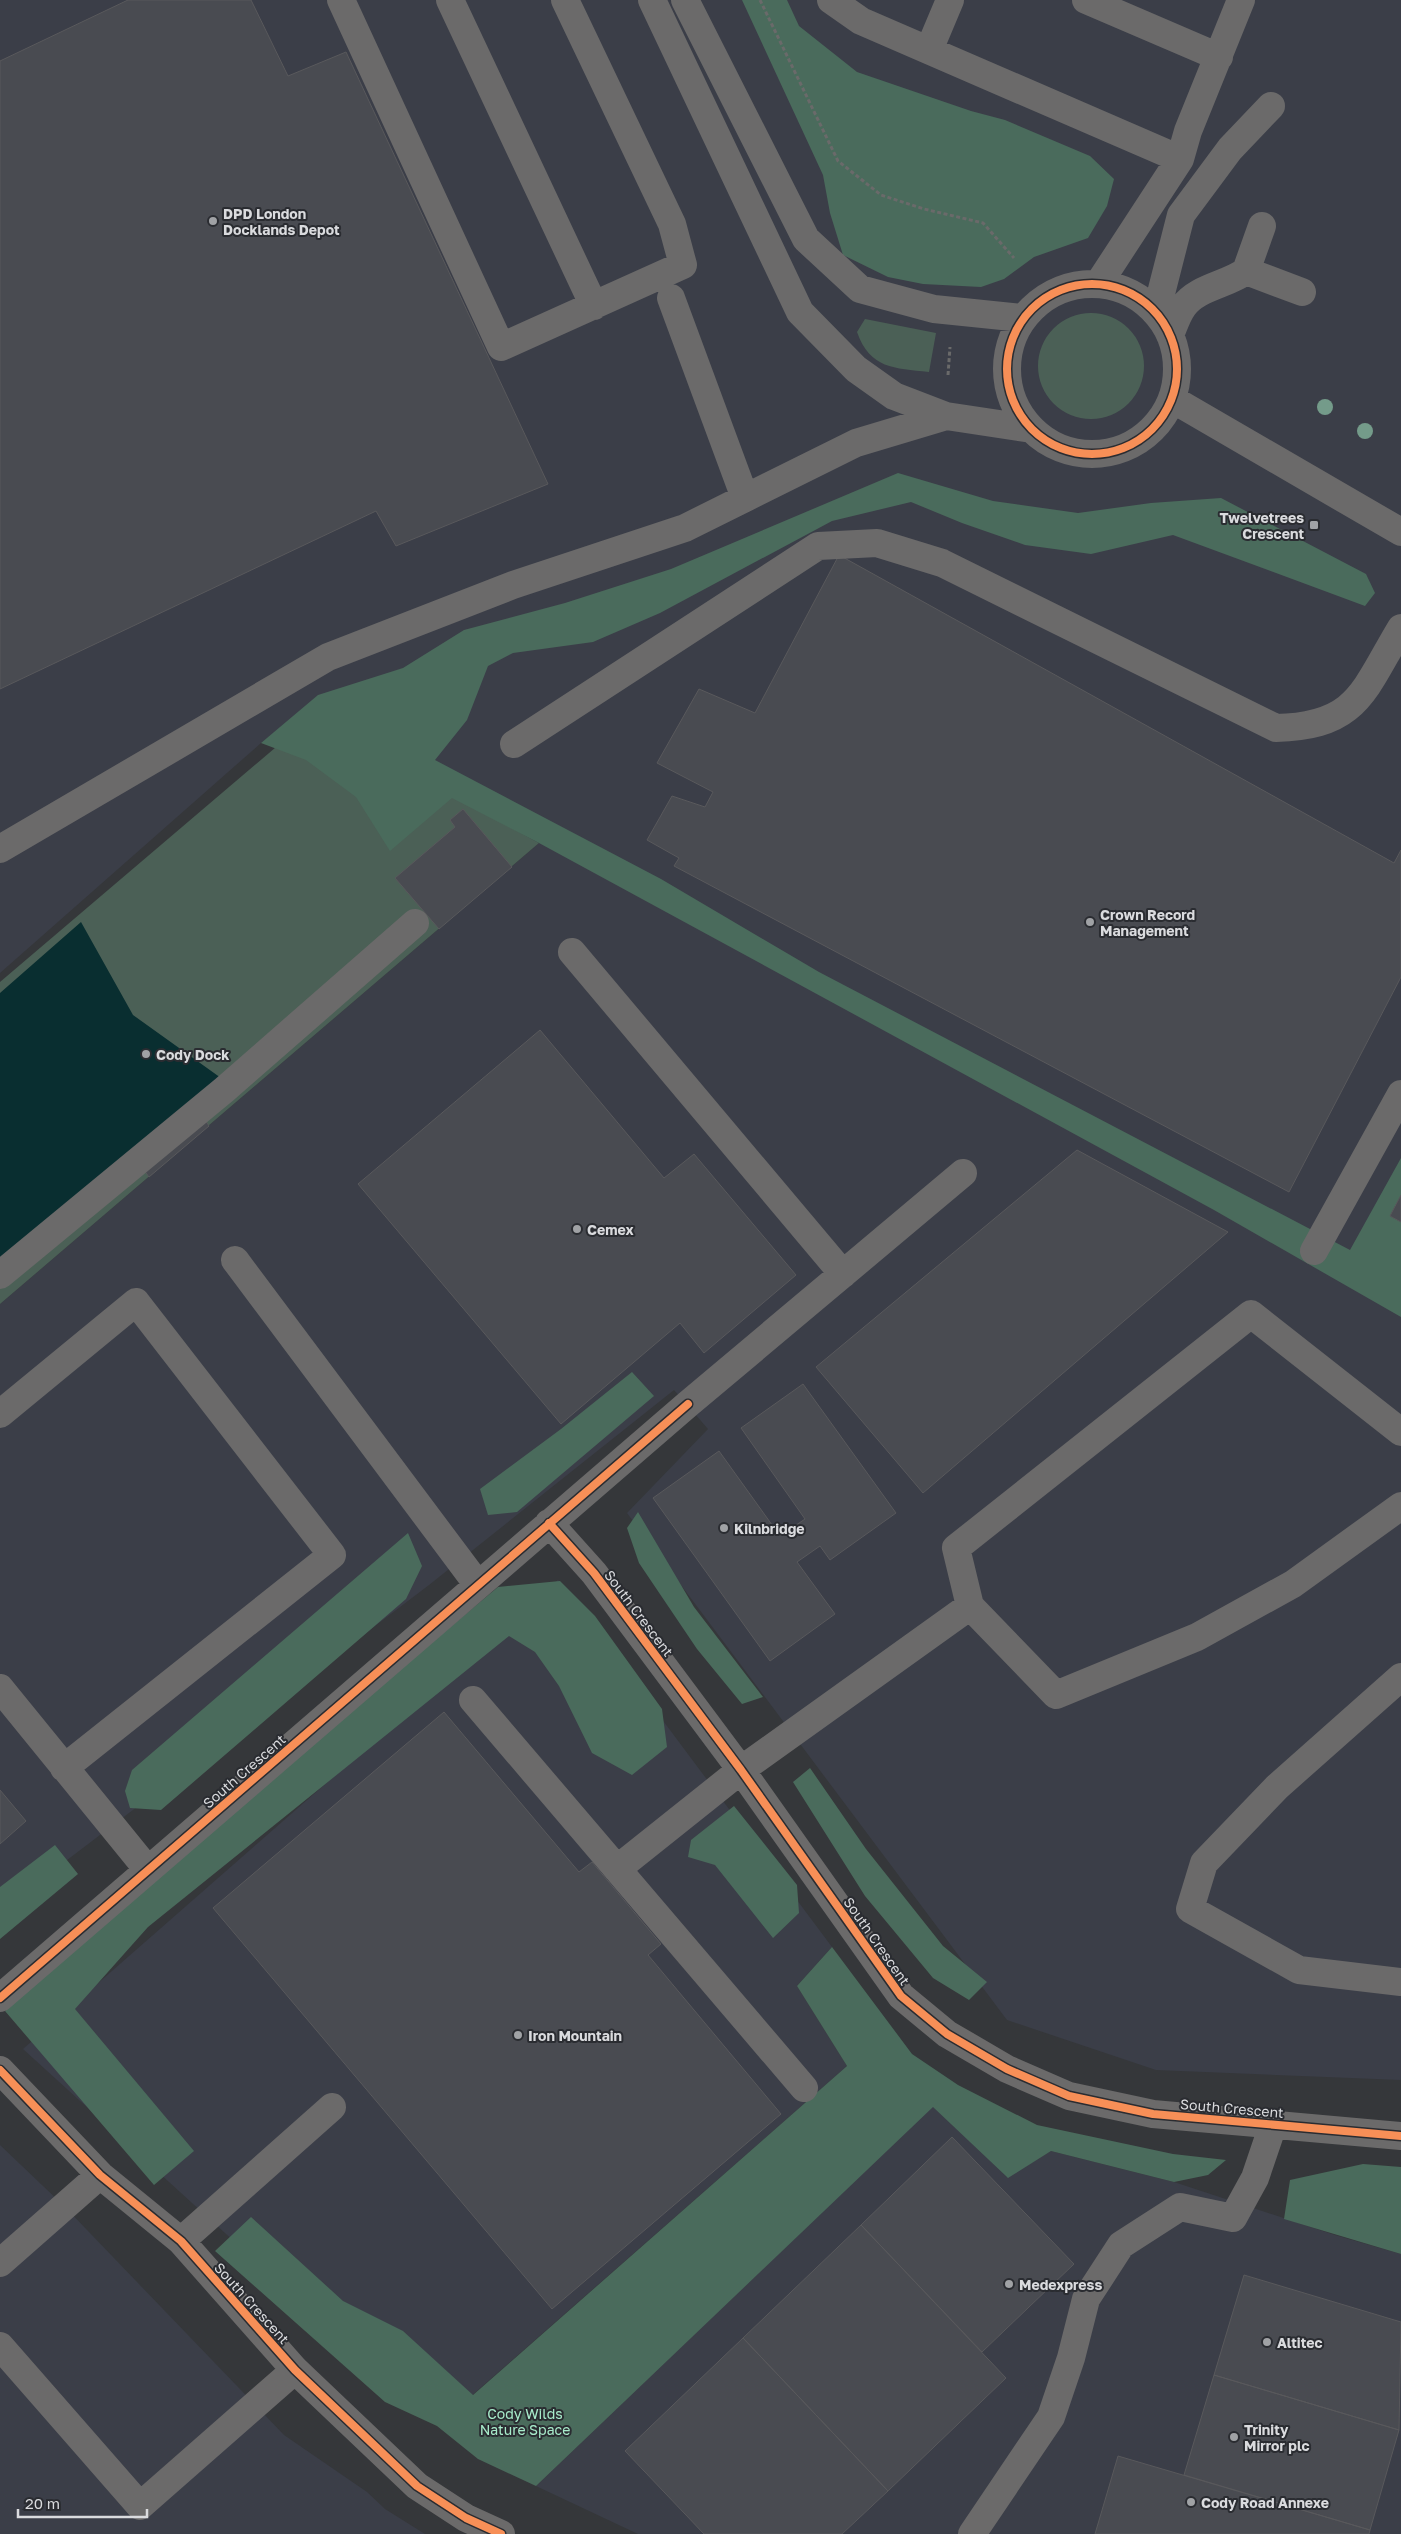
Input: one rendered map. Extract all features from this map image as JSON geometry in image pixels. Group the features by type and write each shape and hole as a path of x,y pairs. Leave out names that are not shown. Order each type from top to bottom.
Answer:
{"street":[{"path":"341,0 501,347 683,266 672,224 565,0"},
{"path":"450,0 594,306"},
{"path":"652,0 800,312 856,369 894,396 946,416 1032,429"},
{"path":"685,0 806,239 860,289 934,309 1022,318"},
{"path":"831,0 861,21 1180,159"},
{"path":"929,50 950,0"},
{"path":"1099,283 1180,159 1188,131 1241,0"},
{"path":"1101,3 1219,58"},
{"path":"1163,324 1181,215 1230,149 1271,106"},
{"path":"1163,324 1203,290 1233,281 1246,271 1262,226"},
{"path":"1246,271 1302,292"},
{"path":"1099,283 1139,296 1163,324 1174,343 1178,373 1172,399 1157,425 1134,444 1106,453 1085,454 1056,446 1032,429 1015,404 1006,376 1008,350 1022,318 1043,299 1069,286 1099,283"},
{"path":"671,298 745,498"},
{"path":"1172,399 1401,532"},
{"path":"0,849 328,657 513,585 685,528 856,443 946,416"},
{"path":"514,744 818,546 877,543 942,563 1276,728 1305,728 1334,719 1356,702 1401,628"},
{"path":"0,1275 224,1090 415,923"},
{"path":"572,952 843,1274"},
{"path":"1314,1251 1401,1094"},
{"name":"South Crescent","path":"0,1998 549,1523 963,1173"},
{"path":"235,1260 478,1585"},
{"path":"0,1414 136,1302 332,1555 64,1768"},
{"path":"1401,1432 1251,1314 956,1548 970,1606 1056,1696 1197,1637 1292,1584 1401,1506"},
{"name":"South Crescent","path":"549,1523 594,1573 741,1770 901,1996 947,2034 1008,2069 1069,2096 1153,2114 1401,2136"},
{"path":"617,1868 741,1770 970,1606"},
{"path":"1401,1677 1277,1787 1204,1863 1190,1909 1299,1970 1401,1982"},
{"path":"0,1688 148,1870"},
{"path":"473,1700 804,2088"},
{"name":"South Crescent","path":"0,2070 100,2175 181,2242 295,2370 417,2486 466,2518 501,2534"},
{"path":"181,2242 332,2107"},
{"path":"972,2534 1051,2417 1072,2358 1086,2299 1120,2245 1180,2207 1233,2218 1255,2178 1273,2125"},
{"path":"0,2263 100,2175"},
{"path":"0,2346 140,2506 295,2370"}],"path":[{"path":"760,0 838,161 880,195 924,209 983,223 1014,258"},
{"path":"948,375 950,342"}],"shaded area":[{"path":"0,0 1401,0 1401,2080 1156,2070 1007,2020 627,1513 708,1429 674,1390 429,1585 0,1911 0,1304 539,843 299,713 261,743 0,973"},
{"path":"558,1580 832,1947 797,1986 847,2066 437,2426 23,2049"},
{"path":"933,2106 1007,2177 1051,2151 1174,2182 1335,2235 1401,2254 1401,2534 638,2534 536,2486"},
{"path":"0,2145 64,2206 284,2435 367,2492 385,2509 425,2534 0,2534"}],"green space":[{"path":"742,0 787,0 799,26 857,72 971,111 1005,120 1090,156 1114,179 1107,206 1088,238 1034,257 1004,279 981,287 923,284 888,277 843,255 830,213 823,175"},
{"path":"1091,313 1111,317 1129,328 1140,346 1144,366 1140,386 1129,404 1111,415 1091,419 1071,415 1053,404 1042,386 1038,366 1042,346 1053,328 1071,317"},
{"path":"865,319 936,333 929,372 894,367 876,360 862,344 857,332"},
{"path":"898,473 993,501 1078,513 1151,503 1221,498 1366,574 1375,593 1365,606 1173,535 1091,554 1025,545 962,523 911,502 832,521 660,613 593,642 513,653 488,666 467,720 435,760 661,879 819,972 1350,1250 1401,1158 1401,1195 1390,1216 1401,1222 1401,1317 1214,1210 539,843 452,798 390,851 356,797 306,760 261,743 318,695 403,668 464,630 565,603 671,569"},
{"name":"Cody Dock","path":"309,719 539,843 0,1304 0,982"},
{"path":"632,1372 654,1396 517,1512 488,1515 480,1489 561,1429"},
{"path":"638,1512 694,1607 763,1697 742,1704 697,1649 639,1563 627,1528"},
{"path":"408,1533 422,1566 406,1599 161,1810 130,1808 125,1791 132,1770"},
{"path":"560,1581 595,1616 662,1709 667,1747 632,1775 592,1753 559,1686 535,1652 509,1636 148,1927 75,2009 194,2151 154,2185 5,2011 184,1850 498,1587"},
{"path":"810,1768 866,1849 943,1946 987,1982 969,2000 933,1978 865,1896 793,1782"},
{"path":"734,1806 797,1885 799,1913 773,1938 715,1865 688,1857 691,1840"},
{"path":"55,1845 78,1874 0,1939 0,1887"},
{"name":"Cody Wilds Nature Space","path":"832,1947 912,2054 958,2085 1037,2125 1173,2154 1226,2160 1208,2175 1174,2182 1051,2151 1008,2178 933,2107 536,2486 478,2459 437,2426 385,2402 215,2251 251,2217 343,2301 403,2331 473,2395 847,2066 797,1986"},
{"path":"1363,2164 1401,2167 1401,2254 1284,2219 1290,2180"}],"water":[{"name":"Cody Dock","path":"81,922 133,1015 221,1078 0,1265 0,993"}],"building":[{"name":"DPD London Docklands Depot","path":"128,0 251,0 288,76 346,52 548,484 396,546 376,511 0,689 0,61"},
{"name":"Crown Record Management","path":"839,555 1394,863 1401,850 1401,977 1289,1192 674,866 679,858 647,840 672,796 705,807 713,792 657,763 699,689 755,713"},
{"path":"463,809 512,867 439,929 395,878 455,827 450,820"},
{"name":"Cemex","path":"540,1030 664,1178 694,1154 796,1275 704,1353 680,1323 561,1424 358,1184"},
{"path":"202,1115 209,1126 149,1177 141,1166"},
{"path":"1077,1150 1228,1232 923,1493 816,1367"},
{"path":"1401,1195 1401,1222 1390,1216"},
{"name":"Kilnbridge","path":"803,1384 896,1513 830,1560 820,1546 797,1562 835,1614 770,1661 653,1498 719,1451 780,1536 805,1519 741,1428"},
{"name":"Iron Mountain","path":"444,1712 579,1872 592,1862 661,1944 648,1955 781,2114 552,2309 213,1908"},
{"path":"0,1790 26,1821 0,1844"},
{"path":"952,2137 1074,2264 982,2352 861,2225"},
{"path":"861,2225 1006,2378 888,2491 743,2338"},
{"path":"1244,2275 1401,2322 1399,2430 1214,2375"},
{"path":"743,2338 888,2491 842,2534 704,2534 625,2451"},
{"path":"1214,2375 1399,2430 1370,2530 1184,2475"},
{"name":"Cody Road Annexe","path":"1118,2456 1370,2530 1369,2534 1095,2534"}],"cycle path":[{"path":"1092,284 1117,288 1132,294 1146,303 1158,315 1167,329 1173,344 1177,369 1173,394 1167,409 1158,423 1146,435 1132,444 1117,450 1092,454 1067,450 1052,444 1038,435 1026,423 1017,409 1011,394 1007,369 1011,344 1017,329 1026,315 1038,303 1052,294 1067,288 1092,284"},
{"path":"0,1998 688,1404"},
{"path":"549,1523 594,1573 741,1770 901,1996 947,2034 1007,2069 1069,2096 1153,2114 1401,2136"},
{"path":"0,2070 100,2175 181,2241 295,2370 417,2486 466,2518 501,2534"}],"place":[{"name":"DPD London Docklands Depot","path":"213,221"},
{"name":"Twelvetrees Crescent","path":"1314,525"},
{"name":"Crown Record Management","path":"1090,922"},
{"name":"Cody Dock","path":"146,1054"},
{"name":"Cemex","path":"577,1229"},
{"name":"Kilnbridge","path":"724,1528"},
{"name":"Iron Mountain","path":"518,2035"},
{"name":"Medexpress","path":"1009,2284"},
{"name":"Altitec","path":"1267,2342"},
{"name":"Trinity Mirror plc","path":"1234,2437"},
{"name":"Cody Road Annexe","path":"1191,2502"}]}
